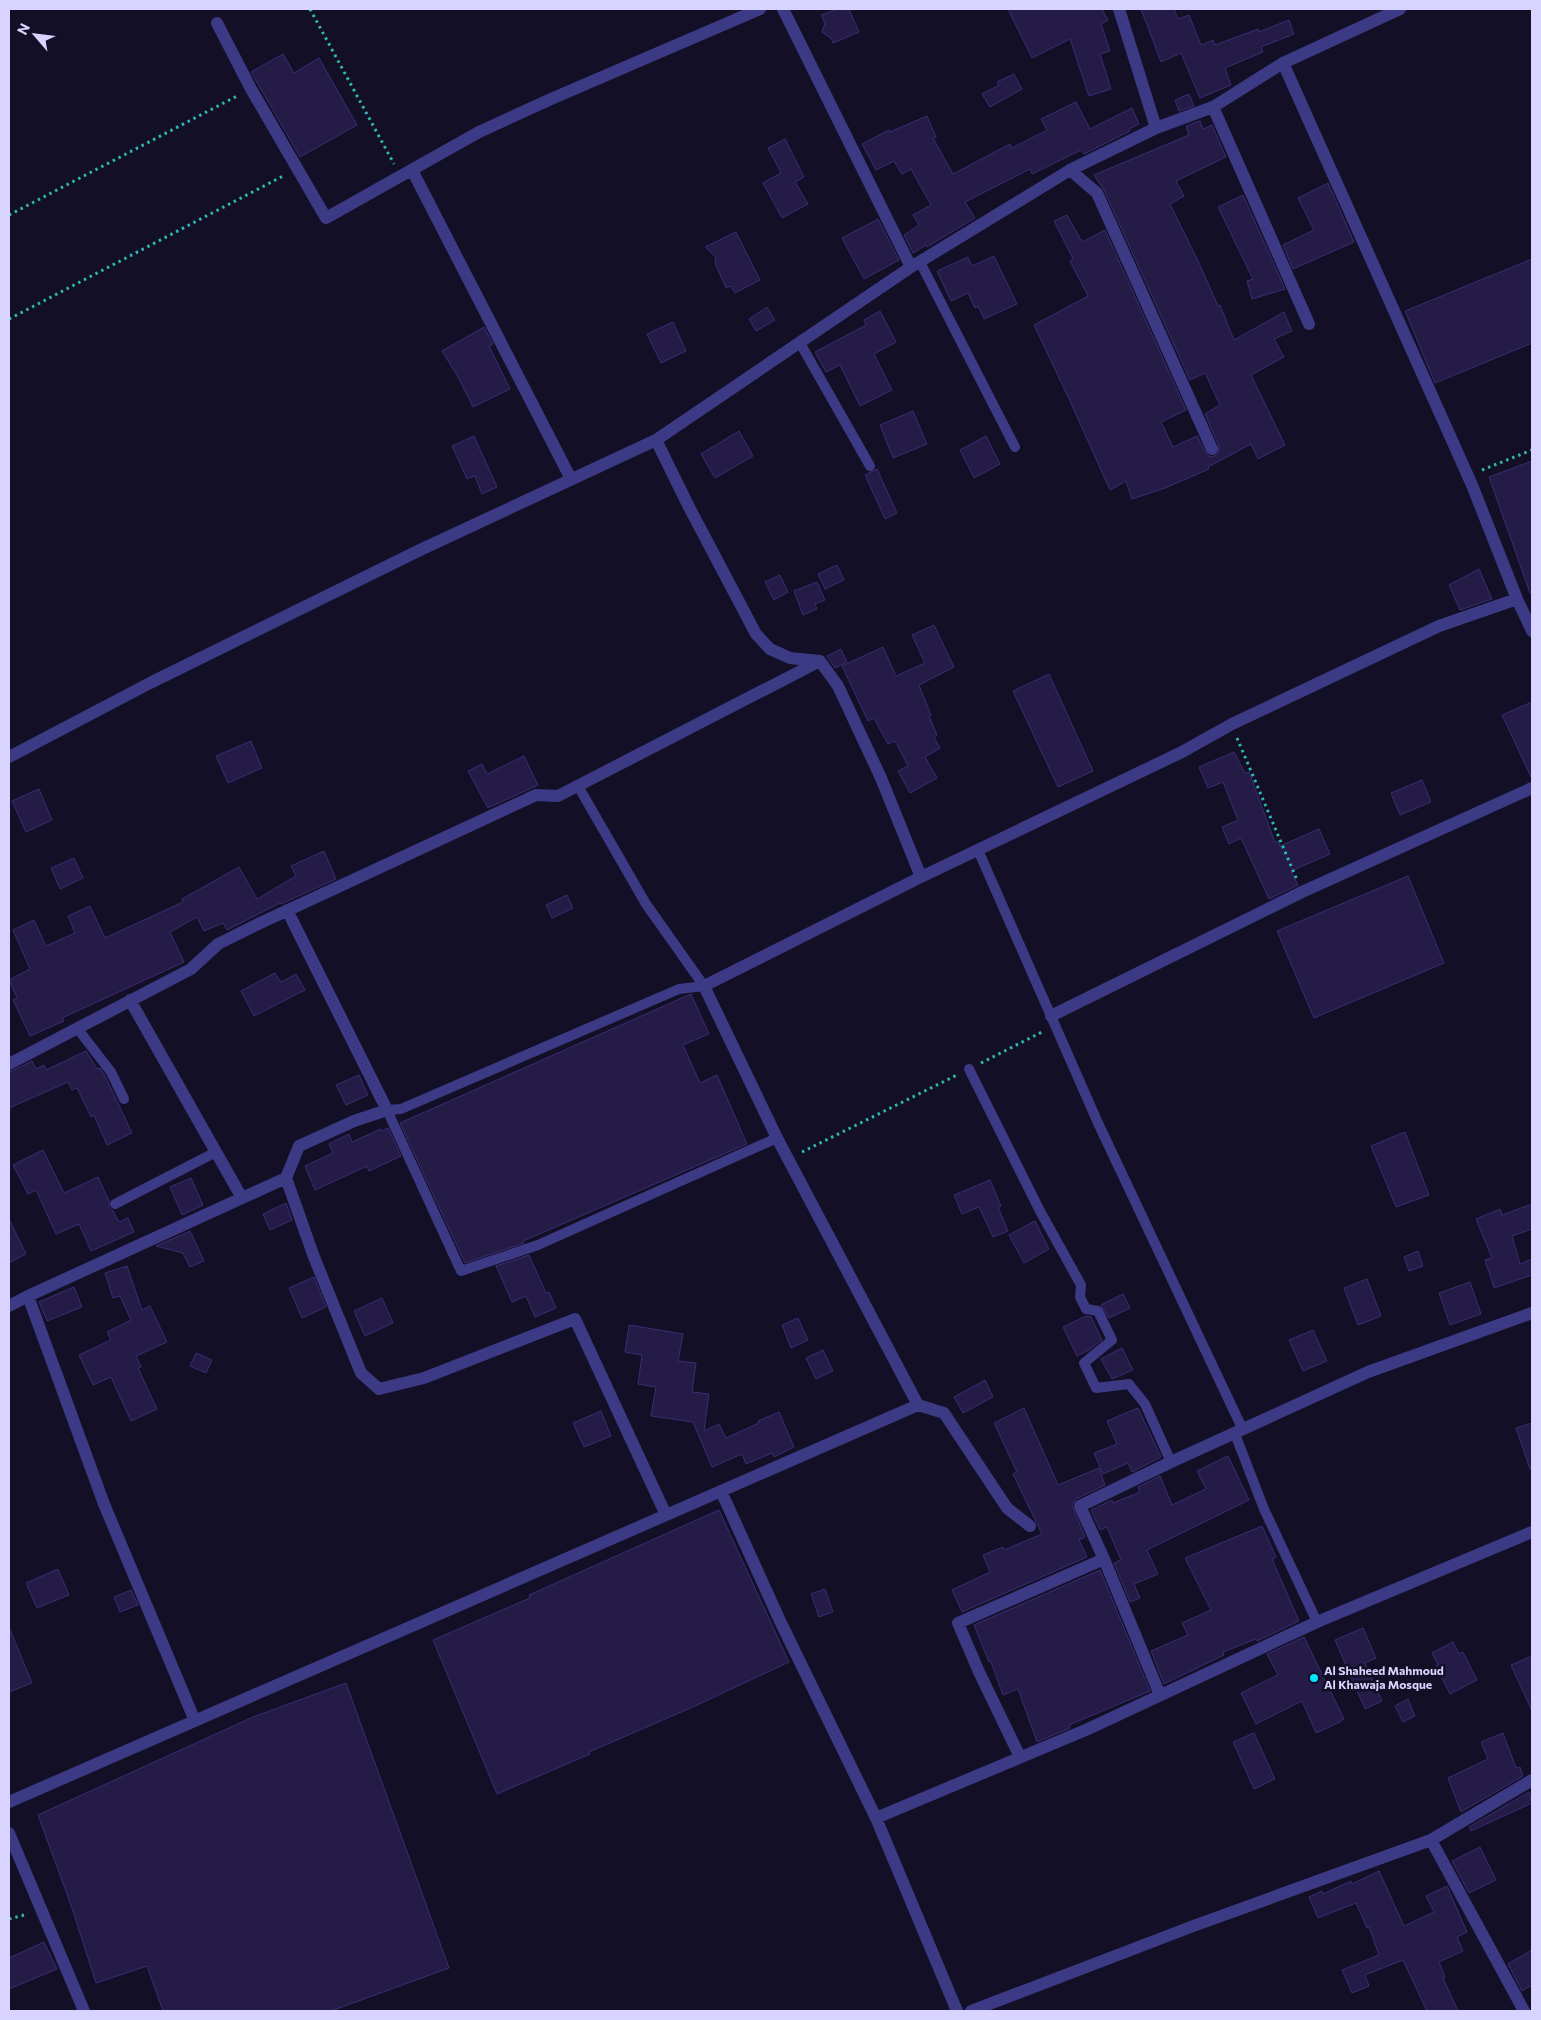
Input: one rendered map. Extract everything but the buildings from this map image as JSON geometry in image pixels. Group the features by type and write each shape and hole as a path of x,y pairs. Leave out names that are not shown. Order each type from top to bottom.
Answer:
{"street":[{"path":"218,23 251,88 326,218 480,132 551,99 760,9"},
{"path":"783,9 916,265"},
{"path":"1119,9 1156,128"},
{"path":"9,757 150,683 420,550 656,440 916,265 1070,170 1156,128 1213,107 1283,63 1400,9"},
{"path":"1283,63 1468,476 1517,599 1532,631"},
{"path":"1213,107 1308,324"},
{"path":"1070,170 1097,193 1212,449"},
{"path":"406,172 571,479"},
{"path":"656,440 689,508 756,634 770,649 790,658 820,661 838,686 881,778 921,877"},
{"path":"918,1405 776,1138 704,986 921,877 1182,752 1232,724 1439,626 1517,599"},
{"path":"9,1064 191,969 218,944 287,910 536,795 558,796 820,661"},
{"path":"1053,1020 1302,892 1532,788"},
{"path":"287,910 388,1110 354,1121 299,1146 290,1163 286,1178 314,1257 361,1373 379,1389 424,1378 575,1319 666,1515"},
{"path":"130,1000 242,1198"},
{"path":"9,1306 286,1178"},
{"path":"28,1296 104,1504 195,1720"},
{"path":"1160,1696 1104,1559 1080,1506 1171,1462 1368,1372 1532,1313"},
{"path":"9,1802 918,1405 944,1412 1007,1508 1030,1526"},
{"path":"720,1491 781,1623 876,1818 957,2011"},
{"path":"876,1818 1020,1758 1160,1696 1317,1622 1532,1532"},
{"path":"1020,1758 958,1623 1104,1559"},
{"path":"971,2011 1196,1925 1431,1840 1532,1780"},
{"path":"9,1833 84,2011"},
{"path":"1431,1840 1524,2011"}],"lane":[{"path":"916,265 1015,447"},
{"path":"800,343 870,466"},
{"path":"578,786 646,904 704,986 679,989 401,1109 388,1110 461,1271 538,1245 776,1138"},
{"path":"978,850 1098,1123 1239,1432 1264,1509 1317,1622"},
{"path":"77,1028 111,1072 124,1099"},
{"path":"969,1069 1040,1210 1081,1285 1080,1297 1086,1309 1098,1312 1112,1340 1084,1363 1096,1388 1129,1384 1145,1404 1171,1462"},
{"path":"115,1204 216,1152"}],"path":[{"path":"310,9 406,172"},
{"path":"9,215 251,88"},
{"path":"9,319 297,169"},
{"path":"1468,476 1532,450"},
{"path":"1232,724 1302,892"},
{"path":"788,1159 969,1069 1053,1020"}],"place":[{"name":"Al Shaheed Mahmoud Al Khawaja Mosque","path":"1314,1678"}]}
